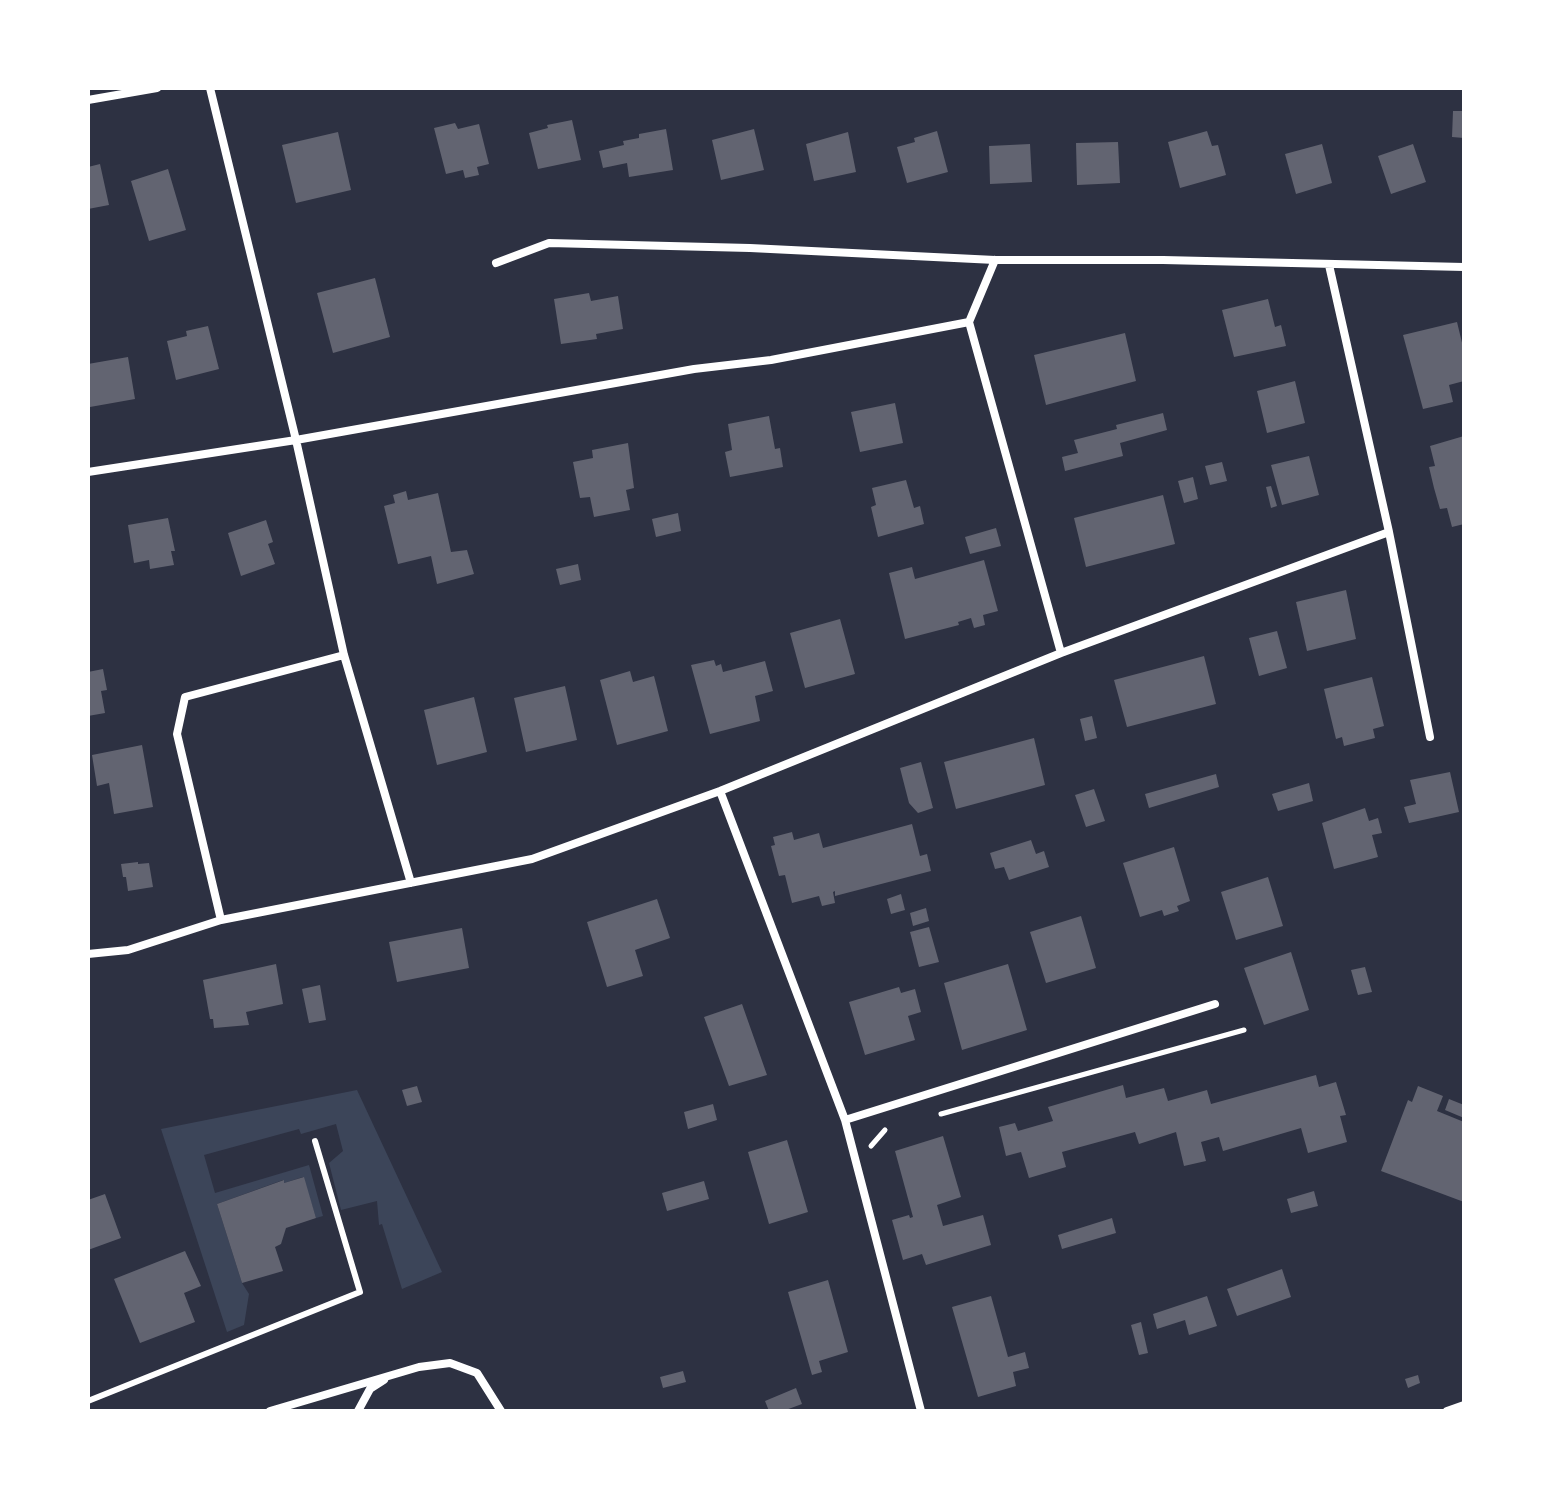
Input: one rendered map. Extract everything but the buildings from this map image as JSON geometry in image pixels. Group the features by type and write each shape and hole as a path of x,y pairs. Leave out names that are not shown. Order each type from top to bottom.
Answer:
{"street":[{"path":"88,100 157,88"},
{"path":"210,88 296,440 344,655 411,883"},
{"path":"496,263 549,243 750,248 995,260 1163,260 1464,267"},
{"path":"995,260 969,322 1061,653"},
{"path":"1329,265 1389,532 1430,737"},
{"path":"88,472 296,440 694,369 771,360 969,322"},
{"path":"88,954 128,950 221,920 532,859 720,791 1061,653 1389,532"},
{"path":"221,920 177,734 185,697 344,655"},
{"path":"720,791 845,1120 921,1411"},
{"path":"845,1120 1215,1004"},
{"path":"270,1411 419,1367 450,1363 477,1373 501,1411"},
{"path":"358,1411 370,1389 391,1375"},
{"path":"1447,1411 1464,1405"}],"lane":[{"path":"88,1401 360,1292 315,1141"}],"path":[{"path":"928,1118 1244,1030"},
{"path":"869,1149 883,1130 898,1126"}],"shaded area":[{"path":"357,1090 442,1272 402,1289 382,1224 379,1225 377,1201 341,1210 329,1163 343,1151 336,1124 301,1134 299,1129 204,1155 215,1193 309,1165 323,1216 316,1218 303,1177 284,1183 283,1180 217,1204 242,1283 249,1294 244,1325 227,1332 161,1129"}]}
